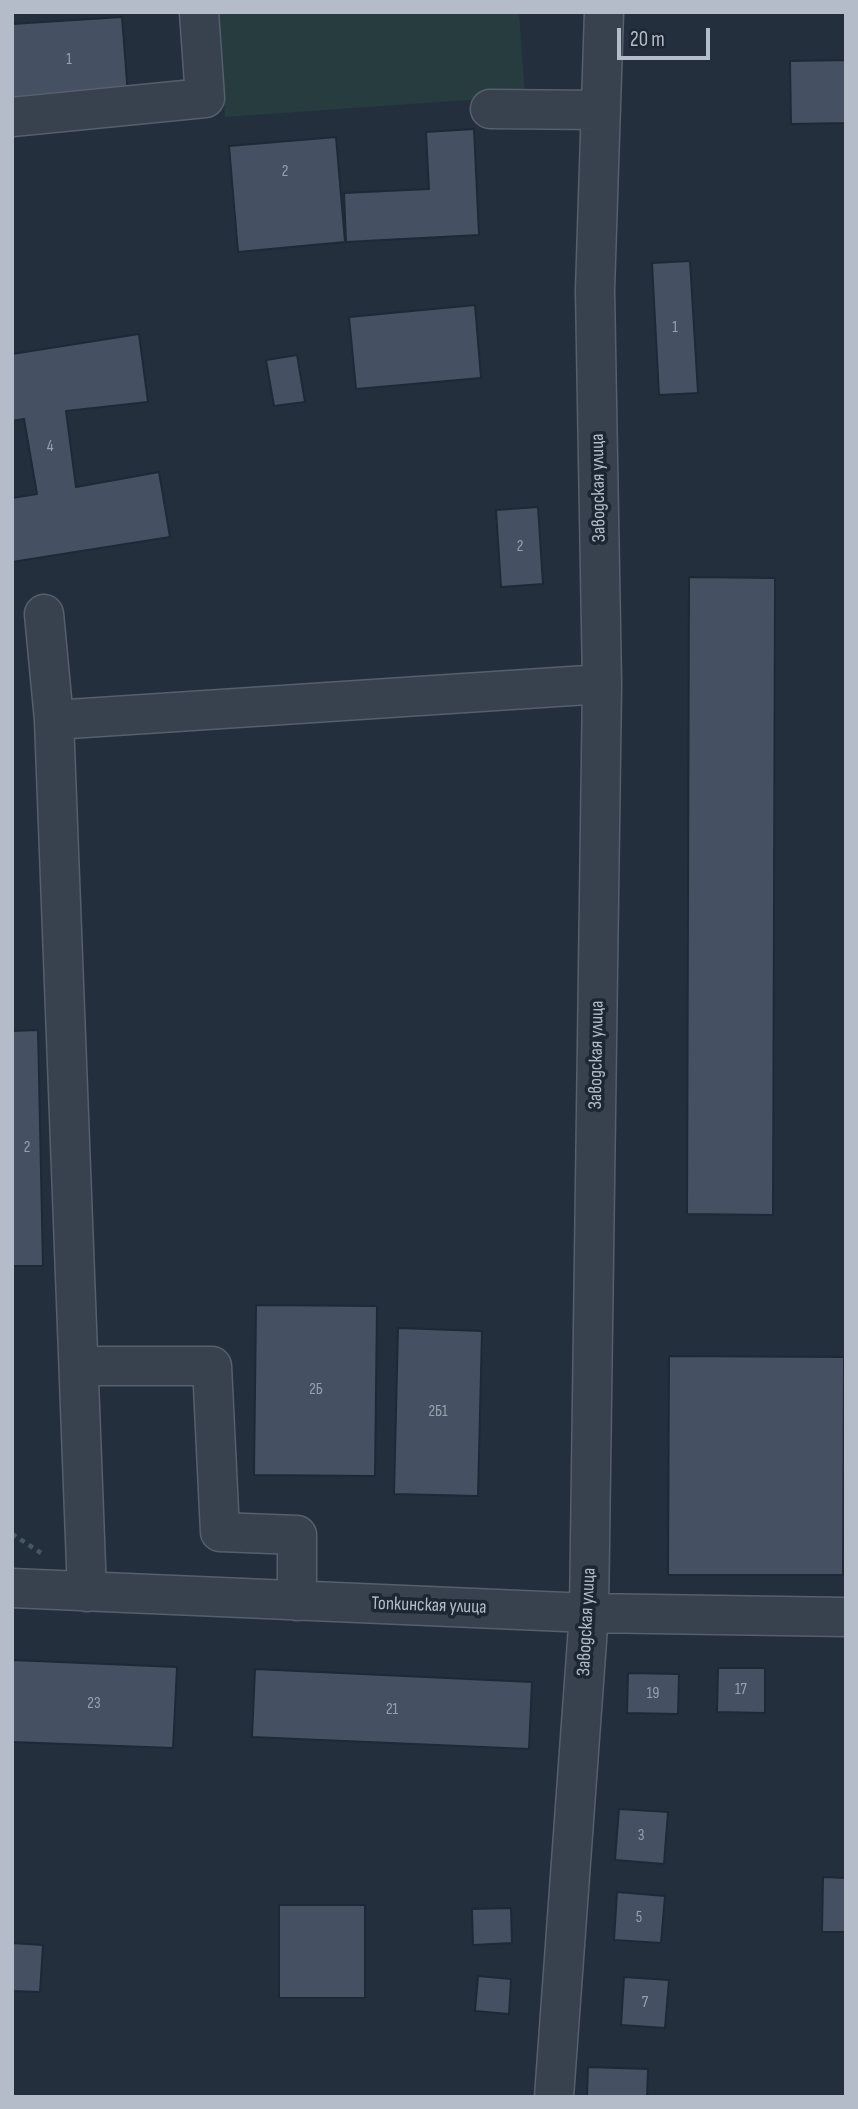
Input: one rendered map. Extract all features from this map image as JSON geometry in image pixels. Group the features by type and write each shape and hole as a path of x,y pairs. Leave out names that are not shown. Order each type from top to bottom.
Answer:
{"street":[{"path":"12,117 205,98 200,12"},
{"name":"Заводская улица","path":"554,2097 589,1613 602,684 595,290 604,12"},
{"path":"490,109 601,110"},
{"path":"44,614 54,720 87,1592"},
{"path":"54,720 602,684"},
{"path":"79,1366 212,1366 220,1532 297,1535 297,1601"},
{"name":"Топкинская улица","path":"12,1588 589,1613 846,1617"}],"green space":[{"path":"218,12 519,12 525,96 225,117"}],"building":[{"path":"122,17 128,95 12,103 12,24"},
{"path":"846,60 846,123 791,124 790,61"},
{"path":"474,129 479,235 346,242 344,193 429,189 426,132"},
{"path":"336,137 345,242 238,252 229,146"},
{"path":"690,261 698,393 659,395 652,263"},
{"path":"475,305 481,378 356,389 349,317"},
{"path":"139,334 148,402 66,411 76,487 159,472 170,537 12,562 12,498 37,494 24,419 12,421 12,354"},
{"path":"297,355 305,402 274,406 266,360"},
{"path":"538,507 543,584 501,587 496,510"},
{"path":"689,577 775,578 773,1215 687,1214"},
{"path":"38,1030 43,1266 12,1266 12,1031"},
{"path":"256,1305 377,1306 375,1476 254,1475"},
{"path":"398,1328 482,1331 478,1496 394,1494"},
{"path":"669,1356 844,1357 843,1575 668,1575"},
{"path":"12,1660 177,1667 173,1748 12,1742"},
{"path":"718,1668 765,1668 765,1713 717,1712"},
{"path":"255,1669 532,1682 529,1749 252,1737"},
{"path":"628,1673 679,1674 678,1714 627,1713"},
{"path":"619,1809 668,1812 664,1864 615,1860"},
{"path":"823,1877 846,1878 846,1932 822,1932"},
{"path":"617,1892 665,1896 661,1943 614,1940"},
{"path":"279,1905 365,1905 365,1998 279,1998"},
{"path":"511,1908 512,1943 473,1945 472,1909"},
{"path":"12,1943 43,1945 40,1992 12,1991"},
{"path":"478,1976 511,1979 509,2014 475,2011"},
{"path":"624,1977 669,1980 665,2028 621,2025"},
{"path":"588,2067 648,2069 647,2097 587,2097"}]}
